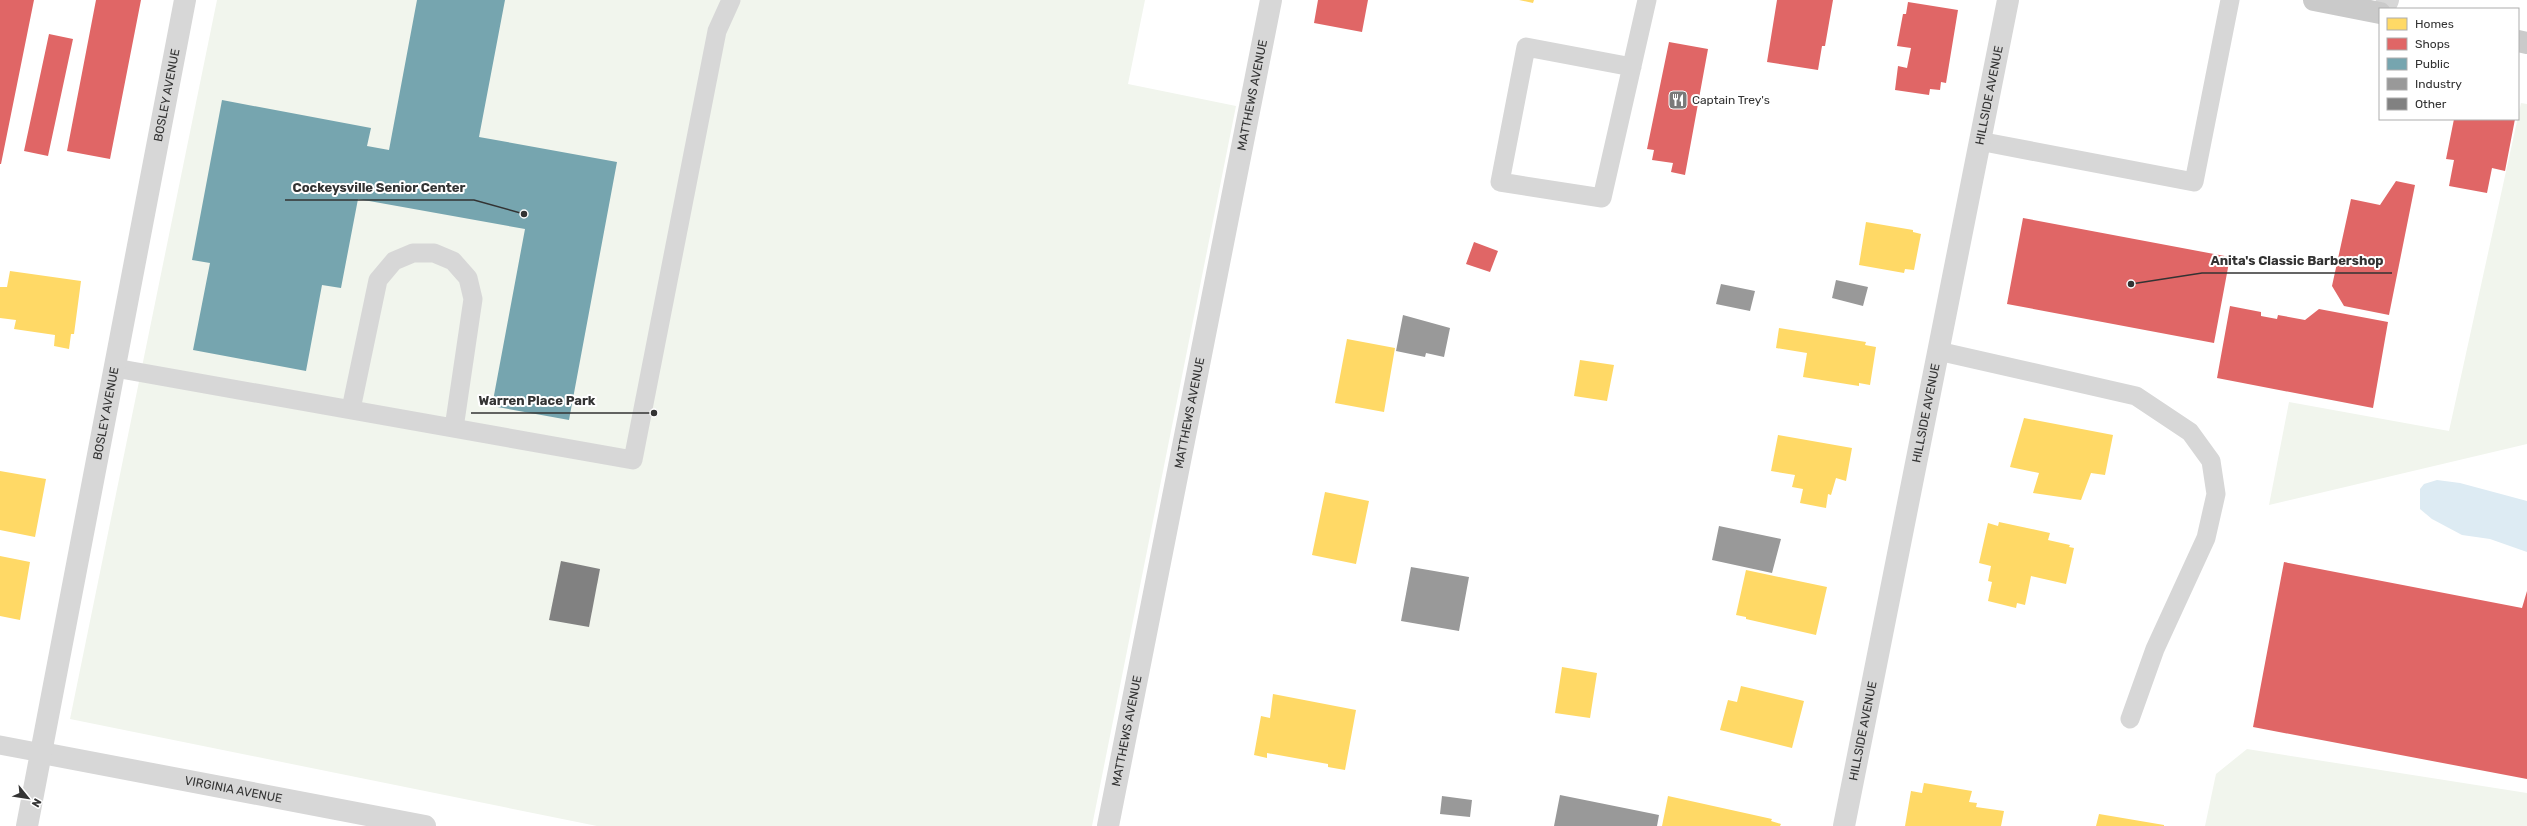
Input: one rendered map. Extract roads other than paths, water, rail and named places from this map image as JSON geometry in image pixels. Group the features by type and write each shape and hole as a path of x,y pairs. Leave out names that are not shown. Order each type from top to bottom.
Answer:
{"main road":[{"path":"2314,0 2379,13"}],"street":[{"name":"BOSLEY AVENUE","path":"27,826 185,0"},
{"name":"MATTHEWS AVENUE","path":"1108,826 1271,0"},
{"name":"HILLSIDE AVENUE","path":"1844,826 2008,0"},
{"name":"VIRGINIA AVENUE","path":"42,753 425,826"}],"lane":[{"path":"115,368 633,460 717,31 730,0"},
{"path":"1632,67 1526,47 1500,182 1602,198 1632,67 1647,0"},
{"path":"1979,141 2194,182 2230,0"},
{"path":"351,410 378,280 394,261 413,253 434,253 453,261 468,278 473,299 454,428"},
{"path":"1938,351 2136,396 2190,432 2211,461 2216,494 2206,538 2154,649 2130,719"},
{"path":"0,745 42,753"}],"place":[{"name":"Captain Trey's","path":"1678,100"},
{"name":"Cockeysville Senior Center","path":"524,214"},
{"name":"Anita's Classic Barbershop","path":"2131,284"},
{"name":"Warren Place Park","path":"654,413"}]}
